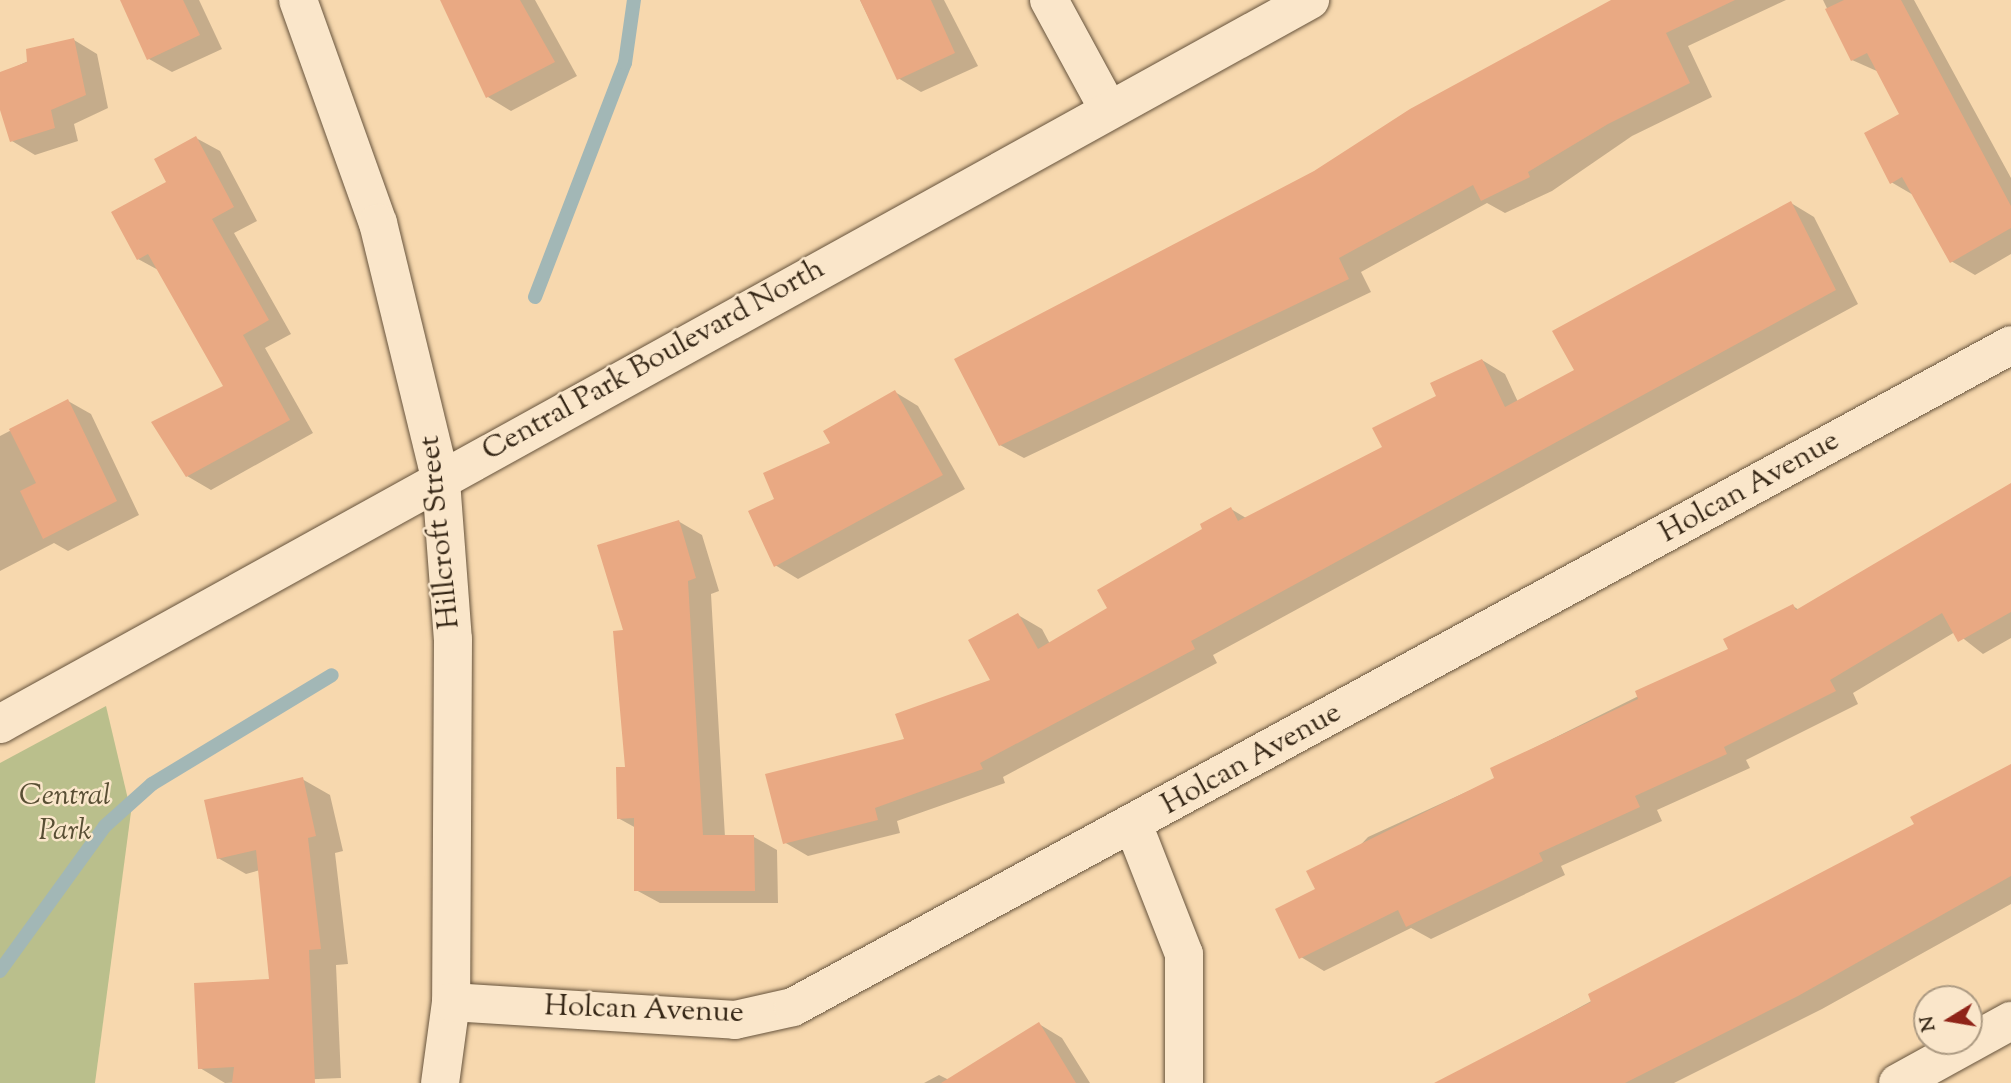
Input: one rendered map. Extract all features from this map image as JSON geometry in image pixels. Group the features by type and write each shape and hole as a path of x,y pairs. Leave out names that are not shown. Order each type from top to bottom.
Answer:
{"street":[{"name":"Hillcroft Street","path":"298,0 378,223 441,481 453,639 451,1002 440,1083"},
{"path":"1049,0 1107,107"},
{"name":"Central Park Boulevard North","path":"0,724 441,481 1107,107 1310,0"},
{"name":"Holcan Avenue","path":"451,1002 735,1020 793,1007 2011,345"},
{"path":"1133,824 1184,954 1184,1083"},
{"path":"1898,1083 2011,1021"}],"green space":[{"name":"Central Park","path":"106,706 131,812 95,1083 0,1083 0,763"}],"building":[{"path":"120,0 183,0 200,35 147,60"},
{"path":"440,0 520,0 555,62 486,98"},
{"path":"860,0 931,0 955,53 897,80"},
{"path":"1611,0 1735,0 1666,33 1690,83 1608,124 1528,172 1530,177 1481,201 1473,185 1339,258 1349,279 999,446 954,359 1314,171 1410,109"},
{"path":"1844,0 1901,0 2011,206 2011,228 1950,263 1902,177 1890,184 1864,133 1899,114 1867,53 1851,61 1825,9"},
{"path":"74,38 86,95 51,110 55,128 10,142 0,110 0,72 27,62 26,49"},
{"path":"196,136 234,207 212,219 269,320 243,335 290,420 186,477 151,422 223,386 148,254 137,260 111,212 166,182 154,159"},
{"path":"1791,201 1836,290 1191,641 1195,649 980,763 983,769 875,808 878,820 783,844 765,774 904,739 895,714 990,680 968,640 1018,613 1038,649 1107,608 1097,590 1202,529 1200,524 1231,507 1238,521 1382,447 1372,428 1436,396 1430,383 1482,359 1505,407 1574,370 1552,331"},
{"path":"895,390 943,475 774,567 748,511 774,499 763,473 830,443 823,431"},
{"path":"68,399 117,501 43,539 20,491 36,483 9,429"},
{"path":"2011,483 2011,612 1958,642 1942,613 1830,680 1836,691 1724,747 1727,754 1635,796 1640,807 1539,853 1543,861 1406,927 1398,910 1299,959 1275,909 1315,889 1306,871 1494,778 1490,768 1638,699 1635,691 1728,649 1723,639 1793,604 1796,610"},
{"path":"679,520 696,578 688,581 703,835 754,835 755,891 634,891 634,818 617,819 616,767 625,767 613,631 623,630 597,545"},
{"path":"2011,764 2011,876 1798,996 1625,1083 1434,1083 1591,1002 1588,994 1914,824 1910,817"},
{"path":"303,777 316,836 308,838 321,949 309,950 315,1083 232,1083 234,1067 198,1069 194,983 269,979 256,850 217,859 204,800"},
{"path":"1039,1022 1076,1083 941,1083"}],"waterway":[{"path":"535,297 625,63 634,0"},
{"path":"0,971 105,826 152,784 332,675"}]}
